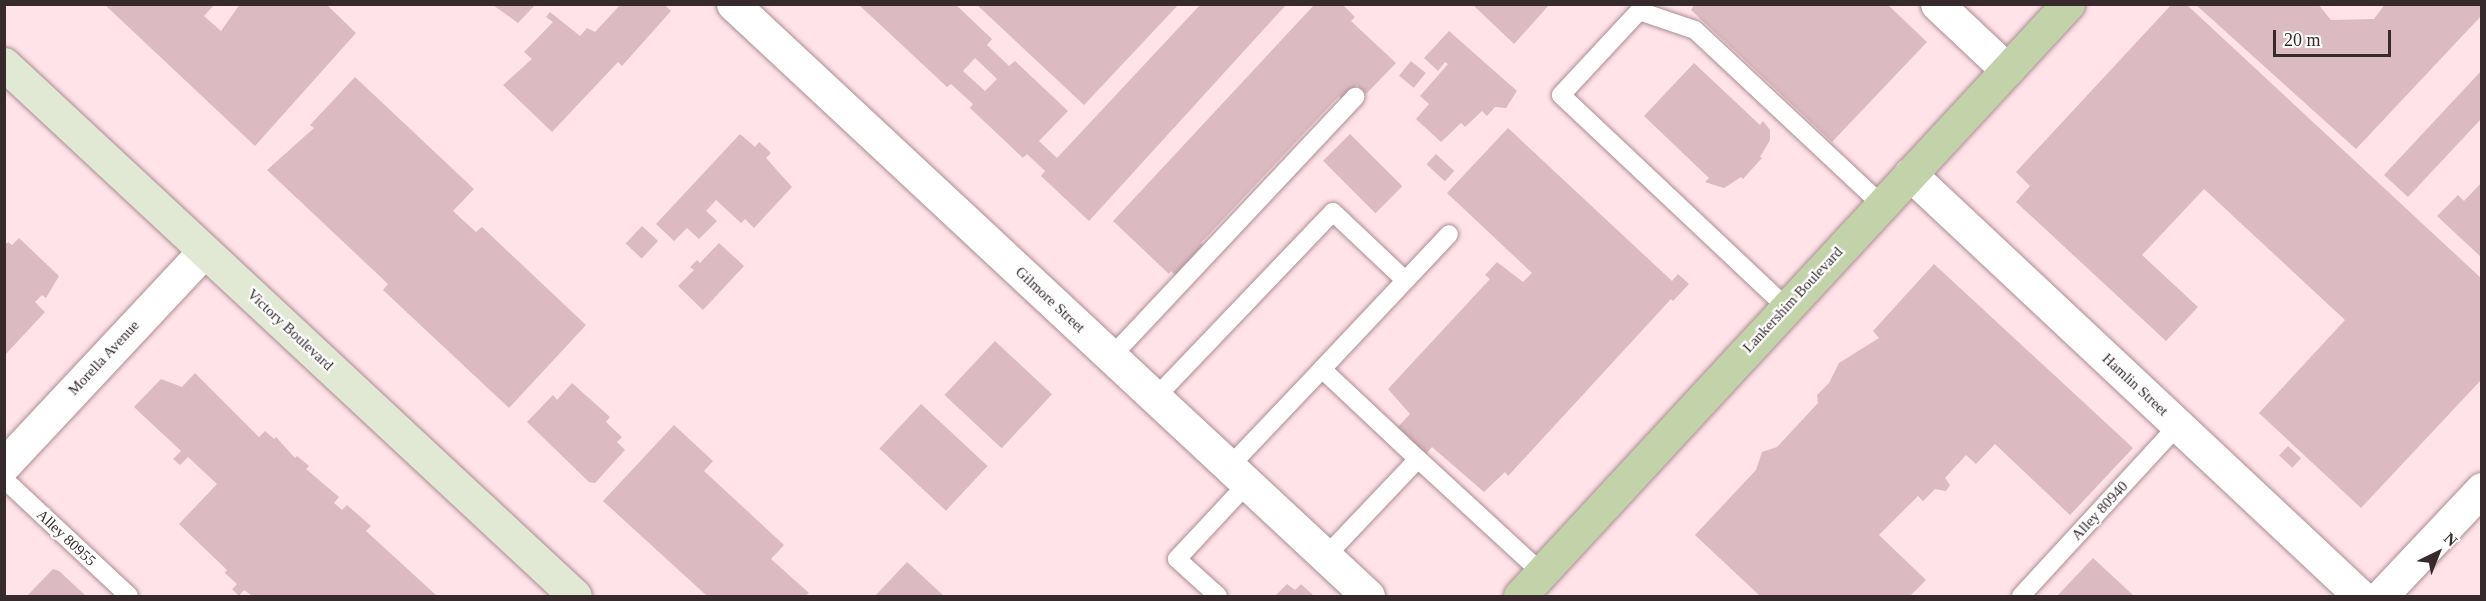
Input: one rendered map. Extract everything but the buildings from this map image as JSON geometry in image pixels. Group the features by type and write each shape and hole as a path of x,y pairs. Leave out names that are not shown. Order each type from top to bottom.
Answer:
{"main road":[{"name":"Lankershim Boulevard","path":"1531,585 2068,4"},
{"name":"Victory Boulevard","path":"4,64 575,597"}],"street":[{"name":"Gilmore Street","path":"733,4 1368,597"},
{"path":"1937,4 2007,70"},
{"name":"Hamlin Street","path":"1910,174 2360,597"},
{"name":"Morella Avenue","path":"4,465 204,250"},
{"path":"2381,597 2481,489"}],"lane":[{"path":"1786,307 1561,95 1639,8 1695,30 1882,205"},
{"path":"1111,357 1355,97"},
{"path":"1155,398 1333,212 1405,280"},
{"path":"1218,597 1177,559 1238,475 1322,369 1449,234"},
{"path":"1322,369 1418,459 1531,585"},
{"name":"Alley 80940","path":"2021,597 2178,425"},
{"path":"1325,557 1418,459"},
{"name":"Alley 80955","path":"4,479 129,597"}]}
